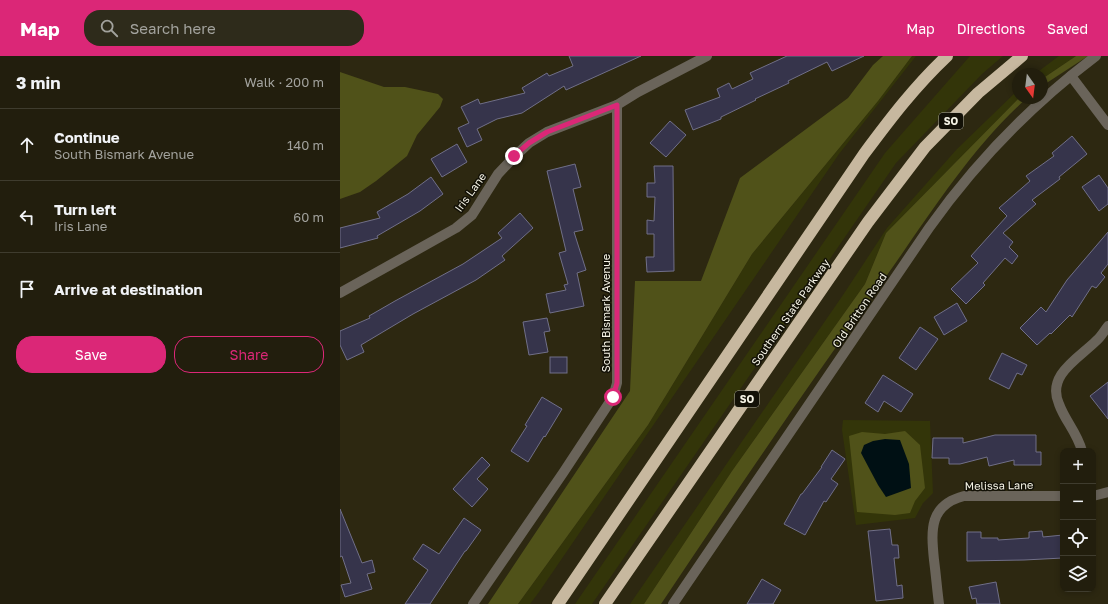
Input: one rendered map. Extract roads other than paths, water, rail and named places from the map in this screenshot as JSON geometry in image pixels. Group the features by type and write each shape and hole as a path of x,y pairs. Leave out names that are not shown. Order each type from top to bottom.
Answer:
{"highway":[{"path":"559,603 864,154 898,108 925,77 947,56"},
{"name":"Southern State Parkway","path":"606,604 868,222 925,147 978,93 1022,56"}],"street":[{"path":"617,105 638,92 707,56"},
{"name":"Old Britton Road","path":"673,604 946,204 973,170 1008,132 1034,107 1096,56"},
{"path":"1071,76 1108,125"},
{"name":"Iris Lane","path":"340,293 456,228 472,215 498,174 514,156 529,143 547,132 617,105"},
{"name":"South Bismark Avenue","path":"473,604 613,397 617,383 617,105"},
{"path":"1081,448 1074,429 1059,404 1056,395 1057,384 1060,375 1067,367 1097,340 1108,326"},
{"path":"1096,495 1108,492"},
{"name":"Melissa Lane","path":"939,604 932,541 933,524 936,516 943,506 953,499 964,496 1060,496"}]}
